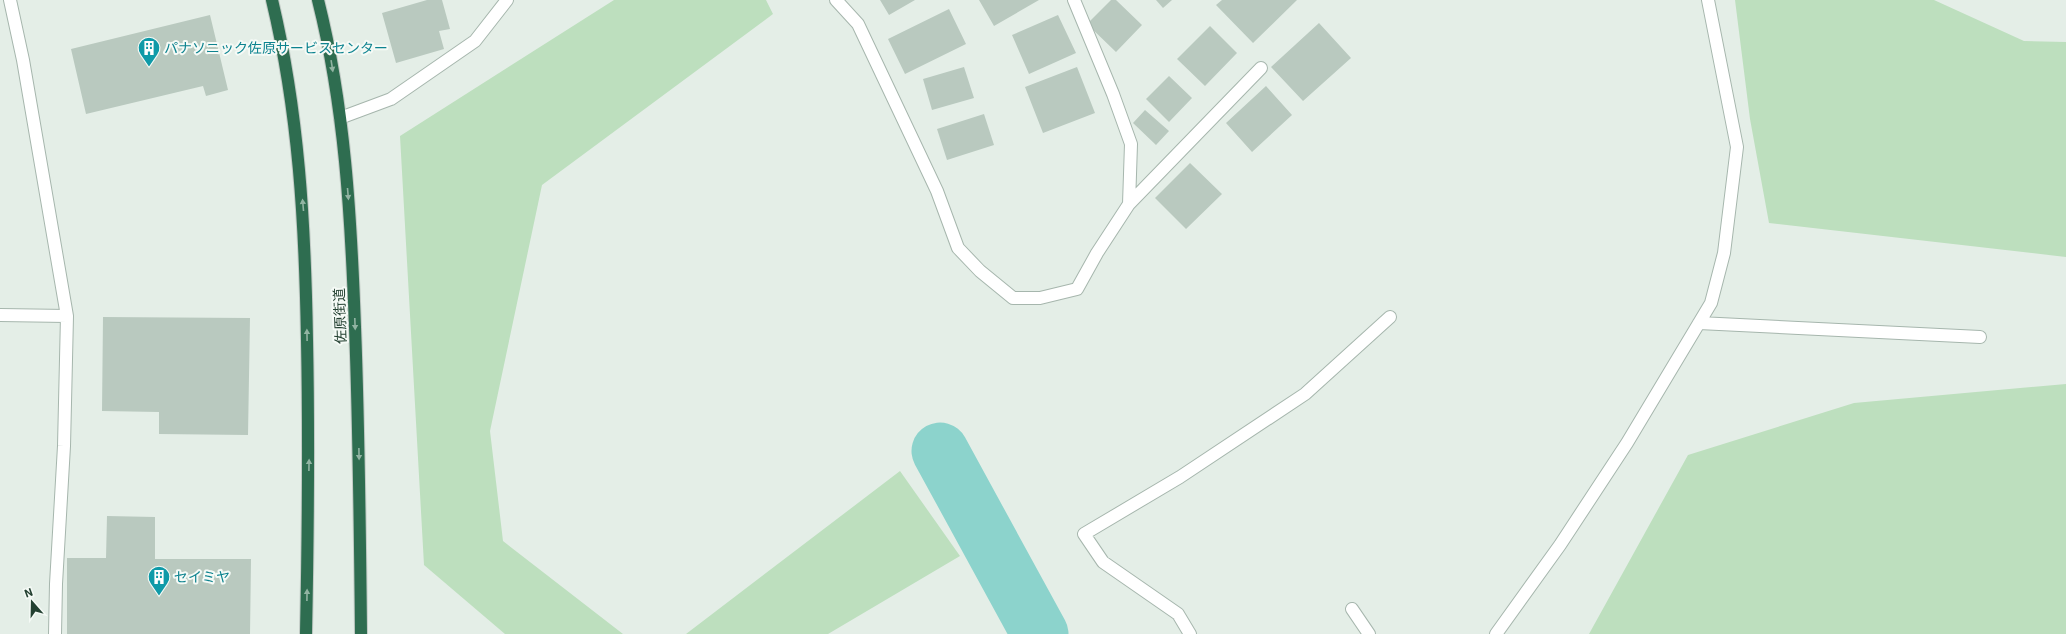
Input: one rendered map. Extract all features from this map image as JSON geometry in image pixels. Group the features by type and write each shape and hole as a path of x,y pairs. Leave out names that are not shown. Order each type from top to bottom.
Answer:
{"highway":[{"path":"272,0 283,45 298,150 306,240 309,457 306,634"},
{"name":"佐原街道","path":"318,0 327,34 340,118 352,238 360,456 360,634"}],"street":[{"path":"10,0 24,68 67,316 64,446 56,584 55,634"},
{"path":"340,118 391,99 475,41 507,0"},
{"path":"836,0 858,24 937,191 958,248 980,270 1013,298 1040,298 1077,289 1097,253 1129,204 1261,68"},
{"path":"1074,0 1113,94 1131,144 1129,204"},
{"path":"1496,634 1560,545 1627,443 1711,303 1724,253 1737,147 1708,0"},
{"path":"0,315 67,316"},
{"path":"1190,634 1178,614 1103,562 1084,534 1180,477 1305,394 1390,317"},
{"path":"1699,323 1980,337"},
{"path":"1352,609 1369,634"}],"green space":[{"path":"614,0 766,0 773,14 542,185 490,431 503,541 623,634 505,634 424,565 400,136"},
{"path":"1735,0 1934,0 2024,41 2066,42 2066,257 1769,223 1750,119"},
{"path":"2066,384 2066,634 1589,634 1688,455 1854,403"},
{"path":"900,471 960,556 828,634 686,634"}],"building":[{"path":"427,0 442,0 450,29 439,31 444,49 396,63 382,13"},
{"path":"880,0 915,0 889,15"},
{"path":"979,0 1039,0 994,26"},
{"path":"1111,0 1116,0 1142,25 1116,52 1087,24"},
{"path":"1156,0 1172,0 1163,8"},
{"path":"1222,0 1297,0 1253,43 1216,5"},
{"path":"949,9 966,44 905,74 888,39"},
{"name":"パナソニック佐原サービスセンター","path":"210,15 228,90 206,96 203,86 86,114 71,49"},
{"path":"1058,15 1076,53 1029,74 1012,35"},
{"path":"1319,23 1351,58 1303,101 1271,67"},
{"path":"1210,26 1237,53 1205,86 1177,59"},
{"path":"964,67 974,98 932,110 923,79"},
{"path":"1077,67 1095,113 1043,133 1025,87"},
{"path":"1169,76 1192,98 1169,122 1146,99"},
{"path":"1266,86 1292,115 1252,152 1226,123"},
{"path":"1145,110 1169,131 1156,145 1133,123"},
{"path":"984,114 994,145 947,160 937,129"},
{"path":"1190,163 1222,194 1186,229 1155,198"},
{"path":"103,317 250,318 248,435 159,434 159,412 102,411"},
{"name":"セイミヤ","path":"107,516 155,517 155,559 251,559 250,634 67,634 67,558 106,558"}],"waterway":[{"path":"940,451 1040,634"}],"place":[{"name":"パナソニック佐原サービスセンター","path":"149,68"},
{"name":"セイミヤ","path":"159,596"}]}
